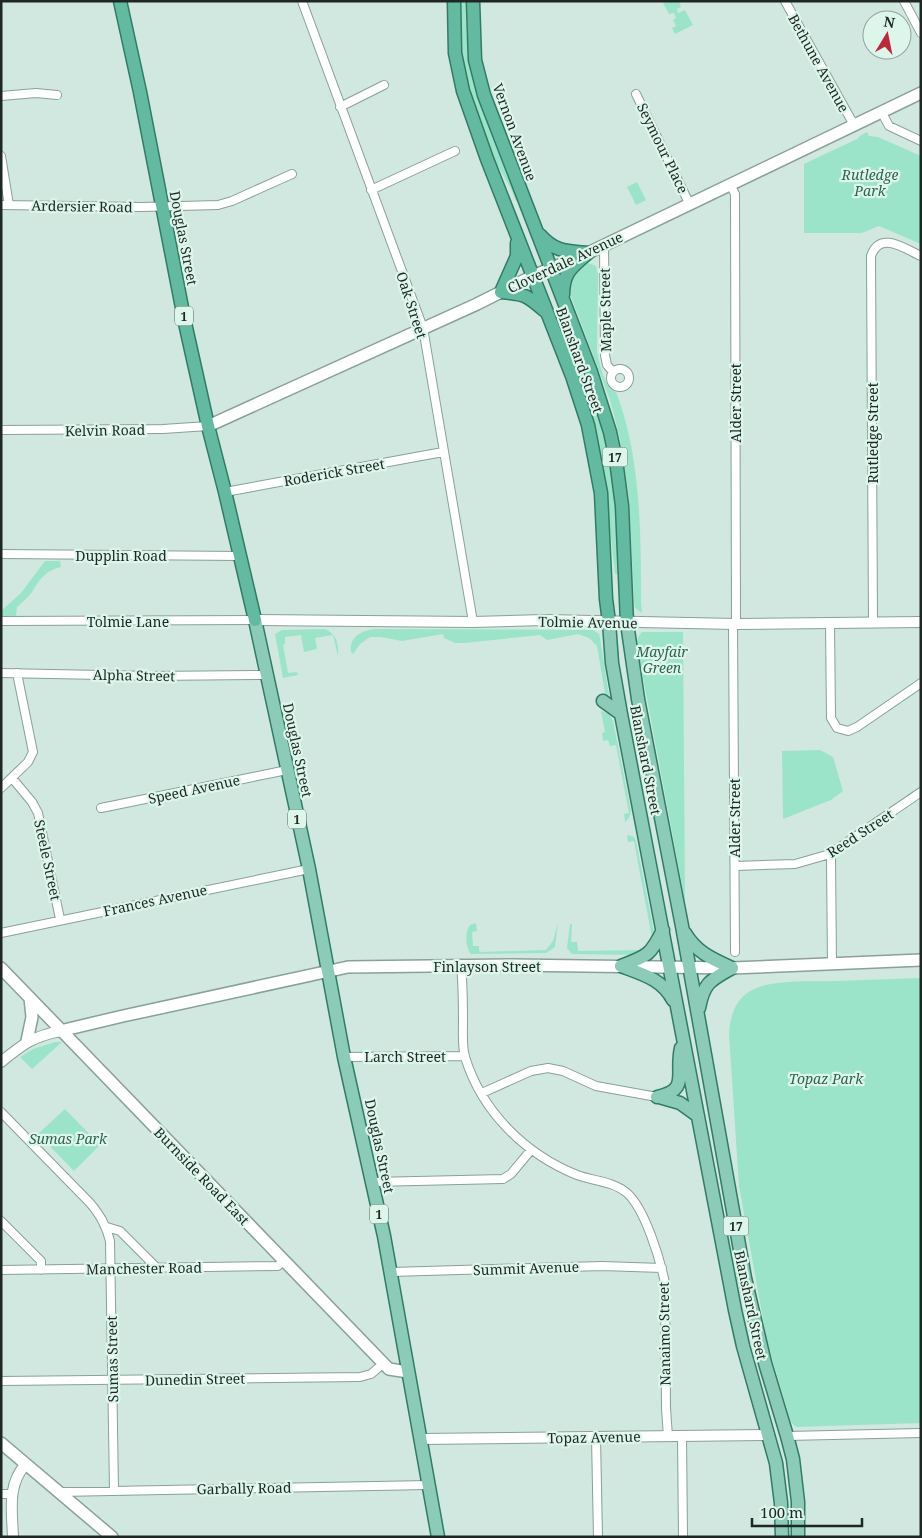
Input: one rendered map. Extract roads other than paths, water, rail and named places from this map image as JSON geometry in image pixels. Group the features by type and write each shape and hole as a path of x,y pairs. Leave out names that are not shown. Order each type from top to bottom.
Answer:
{"highway":[{"name":"Douglas Street","path":"120,1 185,323 254,620"},
{"name":"Blanshard Street","path":"454,1 454,53 463,92 582,403 594,450 602,500 606,599 609,622"},
{"name":"Vernon Avenue","path":"473,1 475,60 484,95 550,268"},
{"path":"535,229 550,246 563,250 588,253"},
{"path":"516,234 517,256 501,292 522,294 547,312"},
{"path":"563,300 563,283 568,271 588,253"},
{"name":"Blanshard Street","path":"550,268 602,403 616,460 623,512 627,623"}],"main road":[{"name":"Cloverdale Avenue","path":"208,426 550,268 588,253 921,93"},
{"name":"Douglas Street","path":"254,620 308,868 344,1056 391,1272 438,1537"},
{"name":"Blanshard Street","path":"609,622 612,662 621,714 735,1310 752,1379 769,1435 779,1482 782,1537"},
{"name":"Blanshard Street","path":"627,623 638,699 682,926 740,1250 765,1363 787,1436 796,1483 798,1535"},
{"path":"603,701 621,714"},
{"path":"682,926 690,942 700,951 732,968"},
{"path":"621,966 644,957 654,947 662,930"},
{"name":"Finlayson Street","path":"60,1031 348,967 621,966 732,968 921,960"},
{"path":"621,966 650,977 660,983 670,994 677,1008"},
{"name":"Burnside Road East","path":"1,968 60,1031 390,1369 408,1372"},
{"path":"698,1014 701,994 709,982 732,968"},
{"path":"27,1041 32,1017 30,998"},
{"path":"657,1097 675,1091 678,1087 679,1056 683,1038"},
{"path":"657,1097 680,1103 698,1116"},
{"path":"769,1435 776,1437 779,1441 798,1535"},
{"path":"1,1443 112,1537"}],"street":[{"name":"Oak Street","path":"302,1 423,328 473,622"},
{"name":"Bethune Avenue","path":"785,1 854,125"},
{"path":"904,1 921,33"},
{"path":"340,107 384,85"},
{"name":"Seymour Place","path":"636,94 689,203"},
{"path":"1,96 57,95"},
{"path":"882,113 889,126 921,141"},
{"path":"371,190 455,151"},
{"path":"1,156 5,205"},
{"name":"Ardersier Road","path":"5,205 218,206 232,202 292,174"},
{"name":"Alder Street","path":"730,184 735,194 735,952"},
{"name":"Rutledge Street","path":"873,623 871,259 873,251 878,245 883,243 891,243 921,256"},
{"name":"Maple Street","path":"604,245 605,355 607,365 613,372"},
{"name":"Kelvin Road","path":"1,430 163,429 208,426"},
{"name":"Roderick Street","path":"225,492 444,452"},
{"name":"Dupplin Road","path":"1,554 240,556"},
{"name":"Tolmie Avenue","path":"254,620 473,622 544,620 735,624 921,622"},
{"name":"Tolmie Lane","path":"1,621 254,620"},
{"path":"830,623 831,718 837,728 848,731 857,727 921,683"},
{"name":"Alpha Street","path":"1,673 151,676 267,675"},
{"path":"1,788 31,757 33,752 16,673"},
{"name":"Speed Avenue","path":"101,808 287,770"},
{"name":"Steele Street","path":"12,778 32,802 38,813 60,919"},
{"name":"Reed Street","path":"734,866 795,864 830,854 921,792"},
{"path":"830,854 832,964"},
{"name":"Frances Avenue","path":"1,933 308,868"},
{"name":"Nanaimo Street","path":"461,966 465,1056 473,1077 492,1110 511,1133 531,1150 559,1167 579,1176 619,1188 627,1194 637,1206 650,1234 662,1268 665,1293 668,1436"},
{"path":"1,1062 27,1041 60,1031"},
{"name":"Larch Street","path":"344,1056 465,1056"},
{"path":"482,1093 531,1071 548,1068 563,1071 596,1086 657,1097"},
{"name":"Sumas Street","path":"1,1112 90,1203 106,1227 110,1241 114,1490"},
{"path":"372,1182 503,1179 510,1174 531,1150"},
{"path":"1,1221 40,1261 41,1270"},
{"path":"106,1227 120,1230 158,1269"},
{"name":"Manchester Road","path":"1,1270 278,1266 284,1260"},
{"name":"Summit Avenue","path":"391,1272 602,1266 662,1268"},
{"name":"Dunedin Street","path":"1,1381 360,1377 372,1374 384,1363"},
{"path":"787,1436 921,1433"},
{"name":"Topaz Avenue","path":"420,1439 769,1435"},
{"path":"596,1437 598,1537"},
{"path":"682,1437 683,1537"},
{"path":"13,1537 7,1494 19,1471 26,1464"},
{"name":"Garbally Road","path":"59,1492 429,1485"}],"park label":[{"name":"Rutledge Park","path":"870,182"},
{"name":"Mayfair Green","path":"662,660"},
{"name":"Topaz Park","path":"826,1078"},
{"name":"Sumas Park","path":"68,1138"}]}
